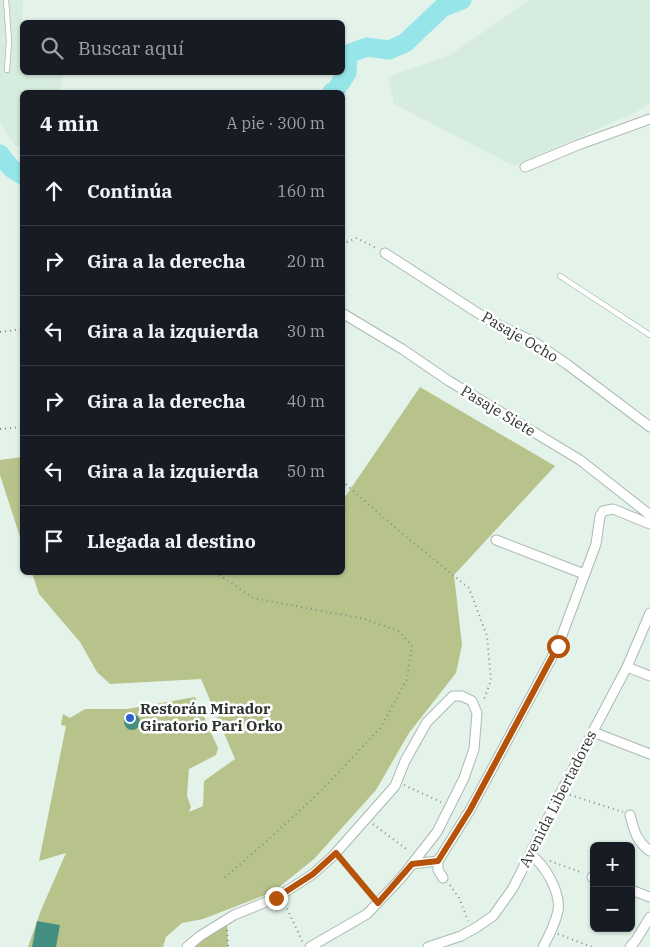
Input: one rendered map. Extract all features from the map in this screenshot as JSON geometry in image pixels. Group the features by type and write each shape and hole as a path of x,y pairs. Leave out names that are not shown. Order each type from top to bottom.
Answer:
{"street":[{"path":"525,167 650,119"},
{"name":"Pasaje Ocho","path":"385,253 487,319 536,343 568,364 650,427"},
{"name":"Pasaje Siete","path":"345,315 580,460 650,515"},
{"path":"443,878 438,870 438,861 470,810 558,646 596,544 600,516 603,510 613,510 650,524"},
{"path":"496,540 584,574"},
{"name":"Avenida Libertadores","path":"428,947 461,936 493,916 513,888 533,856 561,792 627,667 650,613"},
{"path":"627,667 650,676"},
{"path":"188,947 200,936 234,915 276,898 313,874 336,853 395,786 427,722 453,696 462,696 472,701 477,713 474,749 464,778 437,832 367,914 310,947"},
{"path":"593,732 650,754"},
{"path":"630,814 634,831 642,846 650,851"},
{"path":"533,856 550,876 556,892 558,909 552,932 543,947"},
{"path":"414,861 438,861"},
{"path":"635,891 650,896"},
{"path":"630,947 650,916"}],"lane":[{"path":"6,0 9,41 7,70"},
{"path":"560,276 650,335"}],"path":[{"path":"345,243 356,238 385,253"},
{"path":"0,332 20,329"},
{"path":"0,429 20,427"},
{"path":"345,484 469,588 487,636 491,680 482,706"},
{"path":"219,575 252,598 365,619 398,631 412,645 407,679 381,727 320,792 223,880"},
{"path":"397,781 450,807"},
{"path":"561,792 630,814"},
{"path":"366,819 414,861"},
{"path":"336,853 378,903"},
{"path":"533,856 590,876"},
{"path":"443,878 459,898 472,930"},
{"path":"281,895 305,947"},
{"path":"226,920 228,947"},
{"path":"552,932 592,947"}],"shaded area":[{"path":"0,0 23,0 22,20 20,20 20,75 62,75 61,90 20,90 20,146 15,146 0,123"},
{"path":"530,0 650,0 650,103 636,112 514,166 394,104 388,77 450,55"}],"green space":[{"path":"420,387 555,466 454,575 462,645 456,673 409,733 376,790 314,859 273,892 203,919 182,923 166,937 163,947 28,947 41,910 66,853 39,861 66,726 61,725 63,714 70,718 85,709 127,709 195,697 218,748 216,755 189,769 187,796 191,807 189,812 203,806 204,781 235,759 201,679 110,684 97,672 80,642 39,594 33,575 345,575 345,497"},
{"path":"20,457 20,537 0,475 0,460"},
{"path":"227,920 228,947 187,947"}],"building":[{"path":"132,714 138,716 140,722 138,728 132,730 126,728 124,722 126,716"},
{"path":"37,921 60,925 56,947 32,947"}],"waterway":[{"path":"336,90 347,73 348,54 367,47 389,50 405,43 442,8 462,0"},
{"path":"0,154 11,168 20,174"}],"place":[{"name":"Restorán Mirador Giratorio Pari Orko","path":"130,718"}],"route":[{"path":"276,898 313,874 336,853 378,903 412,864 438,861 470,810 558,646"}]}
